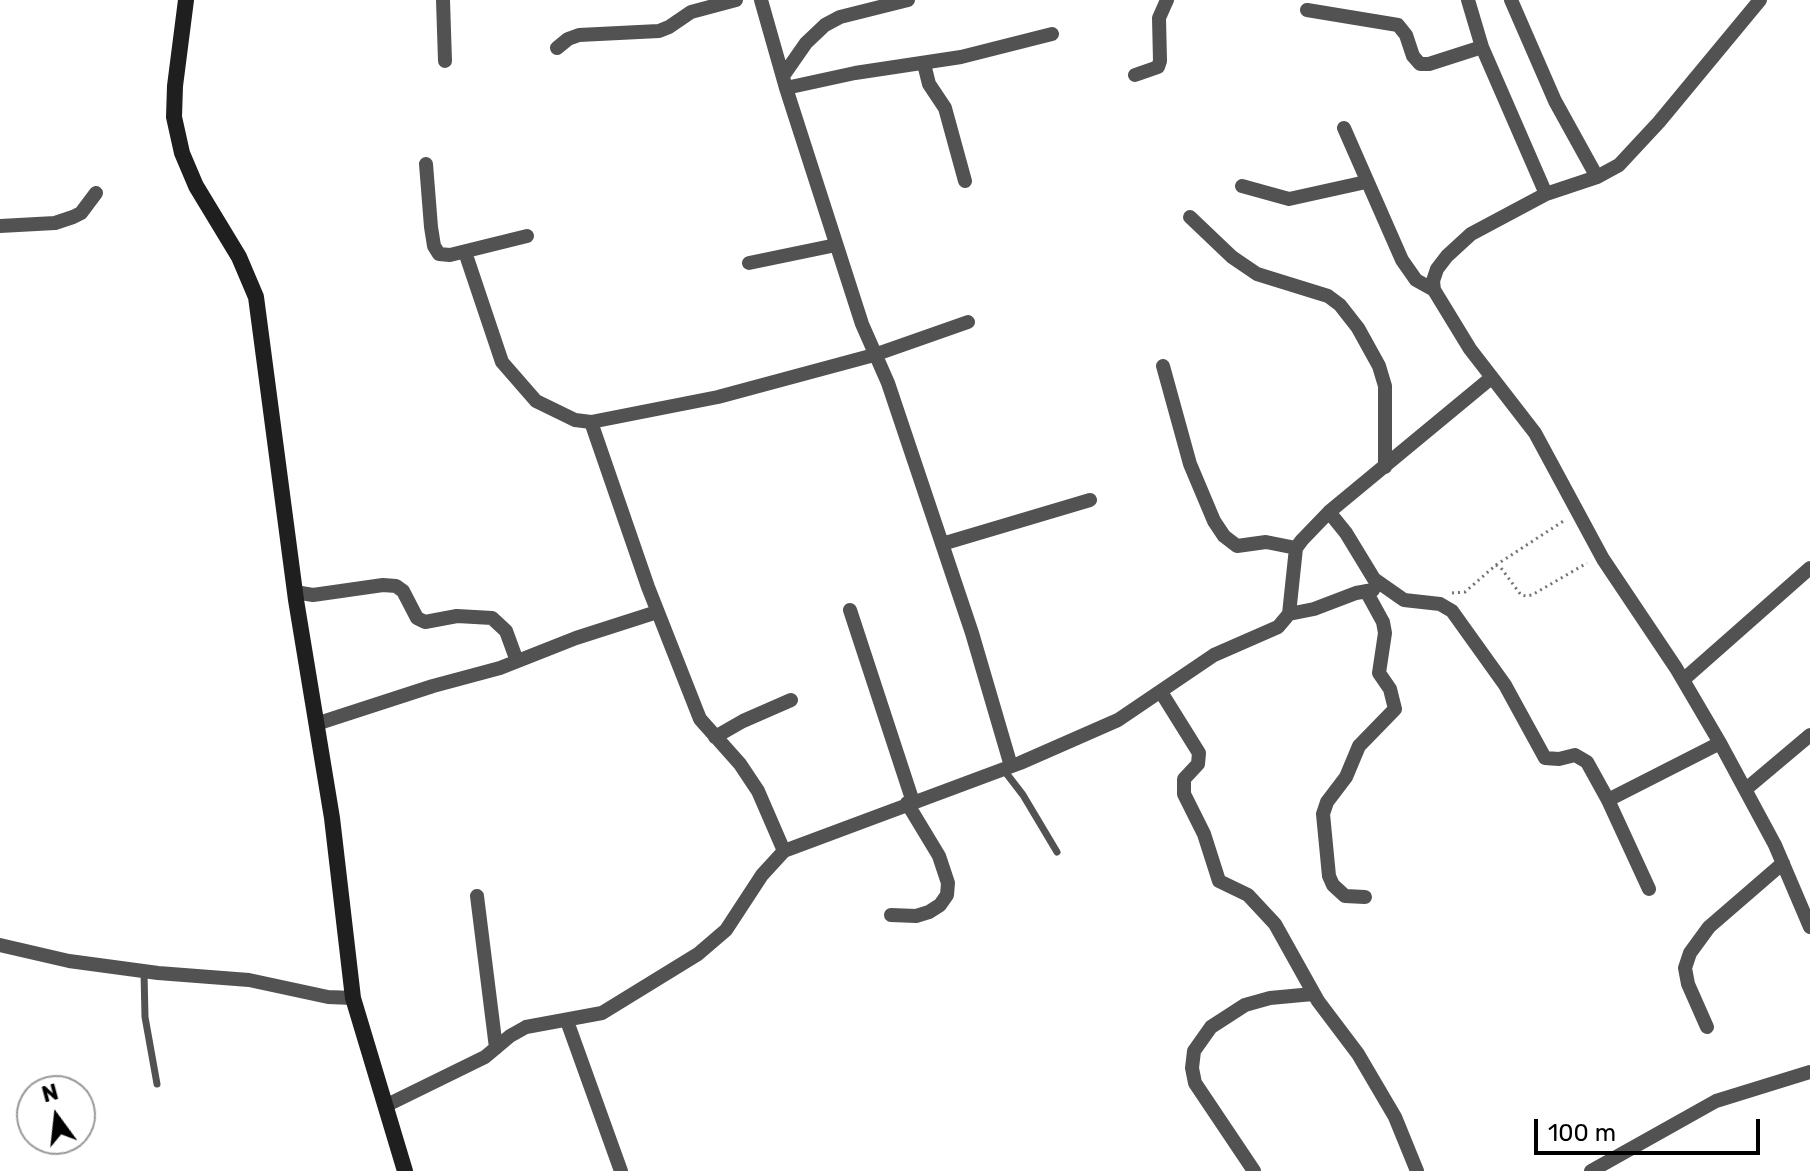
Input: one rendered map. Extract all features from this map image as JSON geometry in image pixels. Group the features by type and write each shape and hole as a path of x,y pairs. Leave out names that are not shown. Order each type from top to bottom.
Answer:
{"main road":[{"path":"186,0 174,117 182,153 191,175 239,257 256,297 295,592 332,818 353,998 405,1171"}],"street":[{"path":"443,0 445,61"},
{"path":"557,48 579,35 659,31 691,12 736,0"},
{"path":"761,0 784,82 862,324 888,383 972,633 1007,768"},
{"path":"784,82 806,43 825,25 840,17 908,0"},
{"path":"1135,75 1158,67 1159,18 1167,0"},
{"path":"1468,0 1482,47 1546,194"},
{"path":"1511,0 1555,101 1597,177"},
{"path":"1760,0 1619,165 1597,177 1546,194 1471,234 1437,269 1433,281 1434,290 1470,349 1535,433 1603,559 1683,680 1720,743 1783,863 1810,927"},
{"path":"1307,10 1398,25 1420,64 1482,47"},
{"path":"784,82 924,64 1052,34"},
{"path":"924,64 929,84 945,108 965,181"},
{"path":"1344,128 1402,260 1416,280 1434,290"},
{"path":"426,164 434,246 439,254 465,252 527,236"},
{"path":"1242,186 1289,199 1366,182"},
{"path":"0,226 55,223 73,217 81,213 96,193"},
{"path":"1190,217 1232,257 1257,274 1328,296 1349,316 1379,366 1385,386 1385,467"},
{"path":"749,263 836,245"},
{"path":"465,252 502,362 536,401 575,420 591,422 718,397 874,355 968,322"},
{"path":"1163,366 1190,464 1214,521 1224,536 1237,546 1266,542 1296,548"},
{"path":"385,1106 485,1057 526,1027 602,1013 617,1005 712,944 740,913 762,875 784,851 1007,768 1118,720 1214,655 1278,627 1289,614 1296,548 1329,512 1491,378"},
{"path":"591,422 657,612 700,719 740,764 758,791 784,851"},
{"path":"942,544 1090,500"},
{"path":"1329,512 1346,533 1374,579 1386,589 1404,600 1440,604 1452,611 1505,685 1545,758 1583,757 1608,800 1649,889"},
{"path":"1683,680 1810,568"},
{"path":"295,592 313,595 396,586 403,591 417,618 425,622 457,616 492,618 506,631 517,661"},
{"path":"1289,614 1366,591 1386,589"},
{"path":"1365,897 1345,896 1333,885 1329,876 1323,814 1327,802 1346,777 1359,746 1395,709 1390,689 1379,673 1385,633 1383,622 1366,591"},
{"path":"850,610 910,803 939,856 948,883 947,895 940,905 929,912 916,916 891,915"},
{"path":"316,724 500,668 657,612"},
{"path":"1161,692 1199,753 1198,764 1184,779 1184,794 1204,834 1217,876 1226,886 1260,904 1288,944 1313,994 1358,1054 1395,1117 1417,1171"},
{"path":"715,737 791,700"},
{"path":"1746,789 1810,735"},
{"path":"1608,800 1720,743"},
{"path":"1707,1027 1688,984 1685,968 1690,953 1709,927 1783,863"},
{"path":"477,896 496,1048"},
{"path":"0,945 69,961 249,980 328,997 353,998"},
{"path":"1254,1171 1195,1083 1192,1068 1194,1051 1211,1027 1245,1005 1270,998 1313,994"},
{"path":"567,1021 621,1171"},
{"path":"1591,1171 1716,1101 1810,1072"}],"lane":[{"path":"1007,768 1057,852"},
{"path":"144,971 145,1017 157,1084"}],"path":[{"path":"1450,593 1465,592 1496,565 1566,519 1575,508"},
{"path":"1496,565 1521,595 1526,596 1591,561 1603,559"}]}
